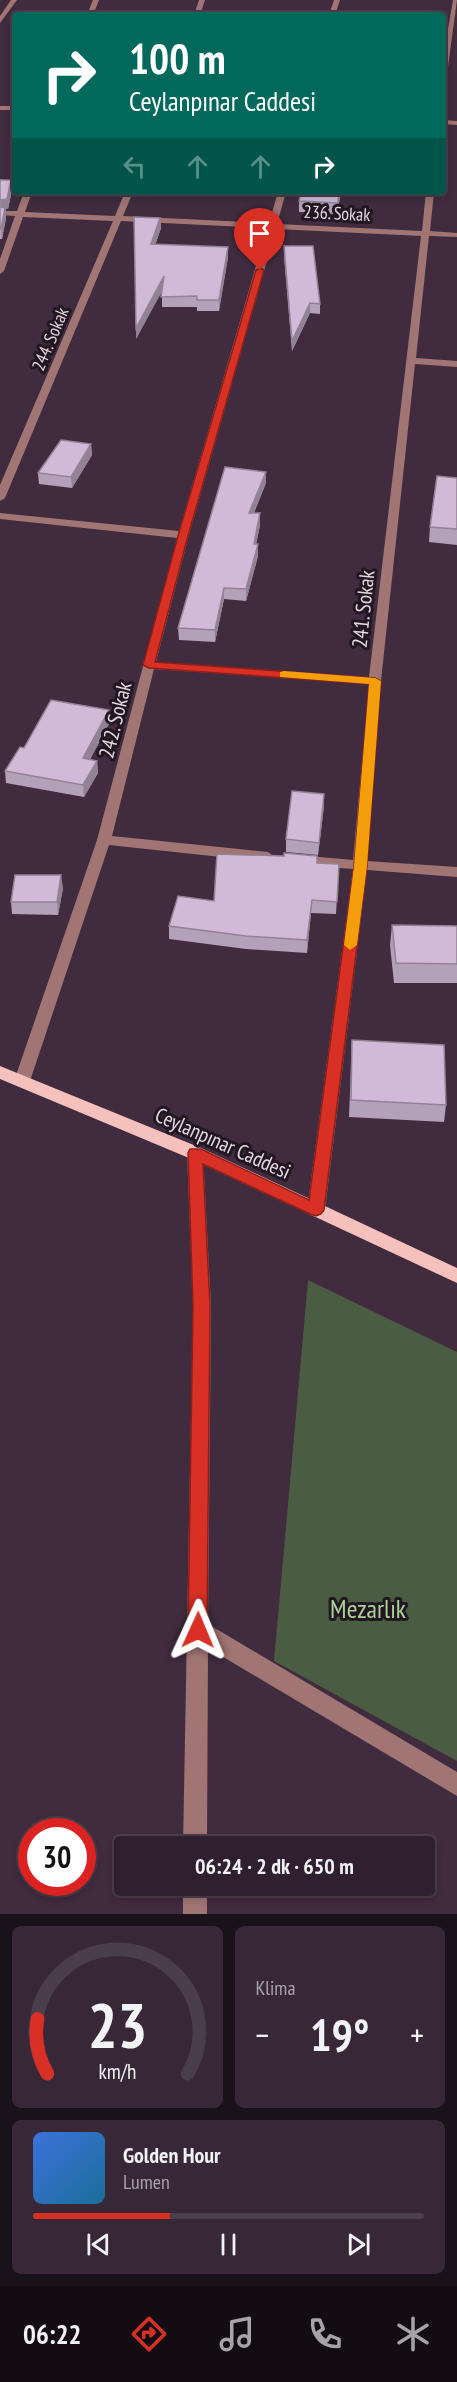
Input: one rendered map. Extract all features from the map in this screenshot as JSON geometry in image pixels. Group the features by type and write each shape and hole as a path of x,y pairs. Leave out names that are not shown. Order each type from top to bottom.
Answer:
{"main road":[{"name":"Ceylanpınar Caddesi","path":"0,1071 195,1153 457,1276"}],"street":[{"path":"1,17 14,0"},
{"path":"446,64 456,0"},
{"path":"0,271 27,195"},
{"name":"244. Sokak","path":"0,498 128,195"},
{"name":"242. Sokak","path":"22,1082 104,840 183,536 281,195"},
{"name":"241. Sokak","path":"316,1210 360,866 375,681 430,195"},
{"name":"236. Sokak","path":"0,213 457,235"},
{"path":"411,361 457,364"},
{"path":"0,516 183,536"},
{"path":"149,665 375,681"},
{"path":"104,840 360,866 457,873"},
{"path":"195,1153 202,1306 195,1836"},
{"path":"198,1630 457,1785"},
{"path":"195,1896 195,1914"}],"green space":[{"name":"Mezarlık","path":"308,1280 457,1352 457,1761 274,1661"}],"building":[{"path":"0,180 11,180 7,199 0,200"},
{"path":"300,195 339,195 338,203 299,201"},
{"path":"0,207 5,208 1,229 0,229"},
{"path":"134,217 160,218 151,244 228,247 219,300 197,300 197,296 161,297 164,276 136,328"},
{"path":"284,246 313,246 320,304 310,303 292,341"},
{"path":"61,440 91,444 71,477 38,473"},
{"path":"225,467 266,472 249,513 260,513 254,544 258,544 246,589 224,588 215,630 178,628"},
{"path":"437,476 457,478 457,529 430,527"},
{"path":"51,700 109,710 83,758 97,761 83,785 5,771 20,747 24,748"},
{"path":"292,791 324,794 319,843 286,839"},
{"path":"284,853 317,856 317,863 339,864 337,902 312,900 307,940 246,936 169,926 178,896 214,901 217,854 284,856"},
{"path":"15,875 61,875 57,902 11,902"},
{"path":"392,925 457,926 457,964 396,963"},
{"path":"352,1040 444,1045 446,1105 351,1100"}],"slow traffic":[{"path":"284,675 375,681 360,866 350,945"}],"route":[{"path":"198,1630 202,1306 195,1153 316,1210 360,866 375,681 149,665 183,536 260,270"}]}
